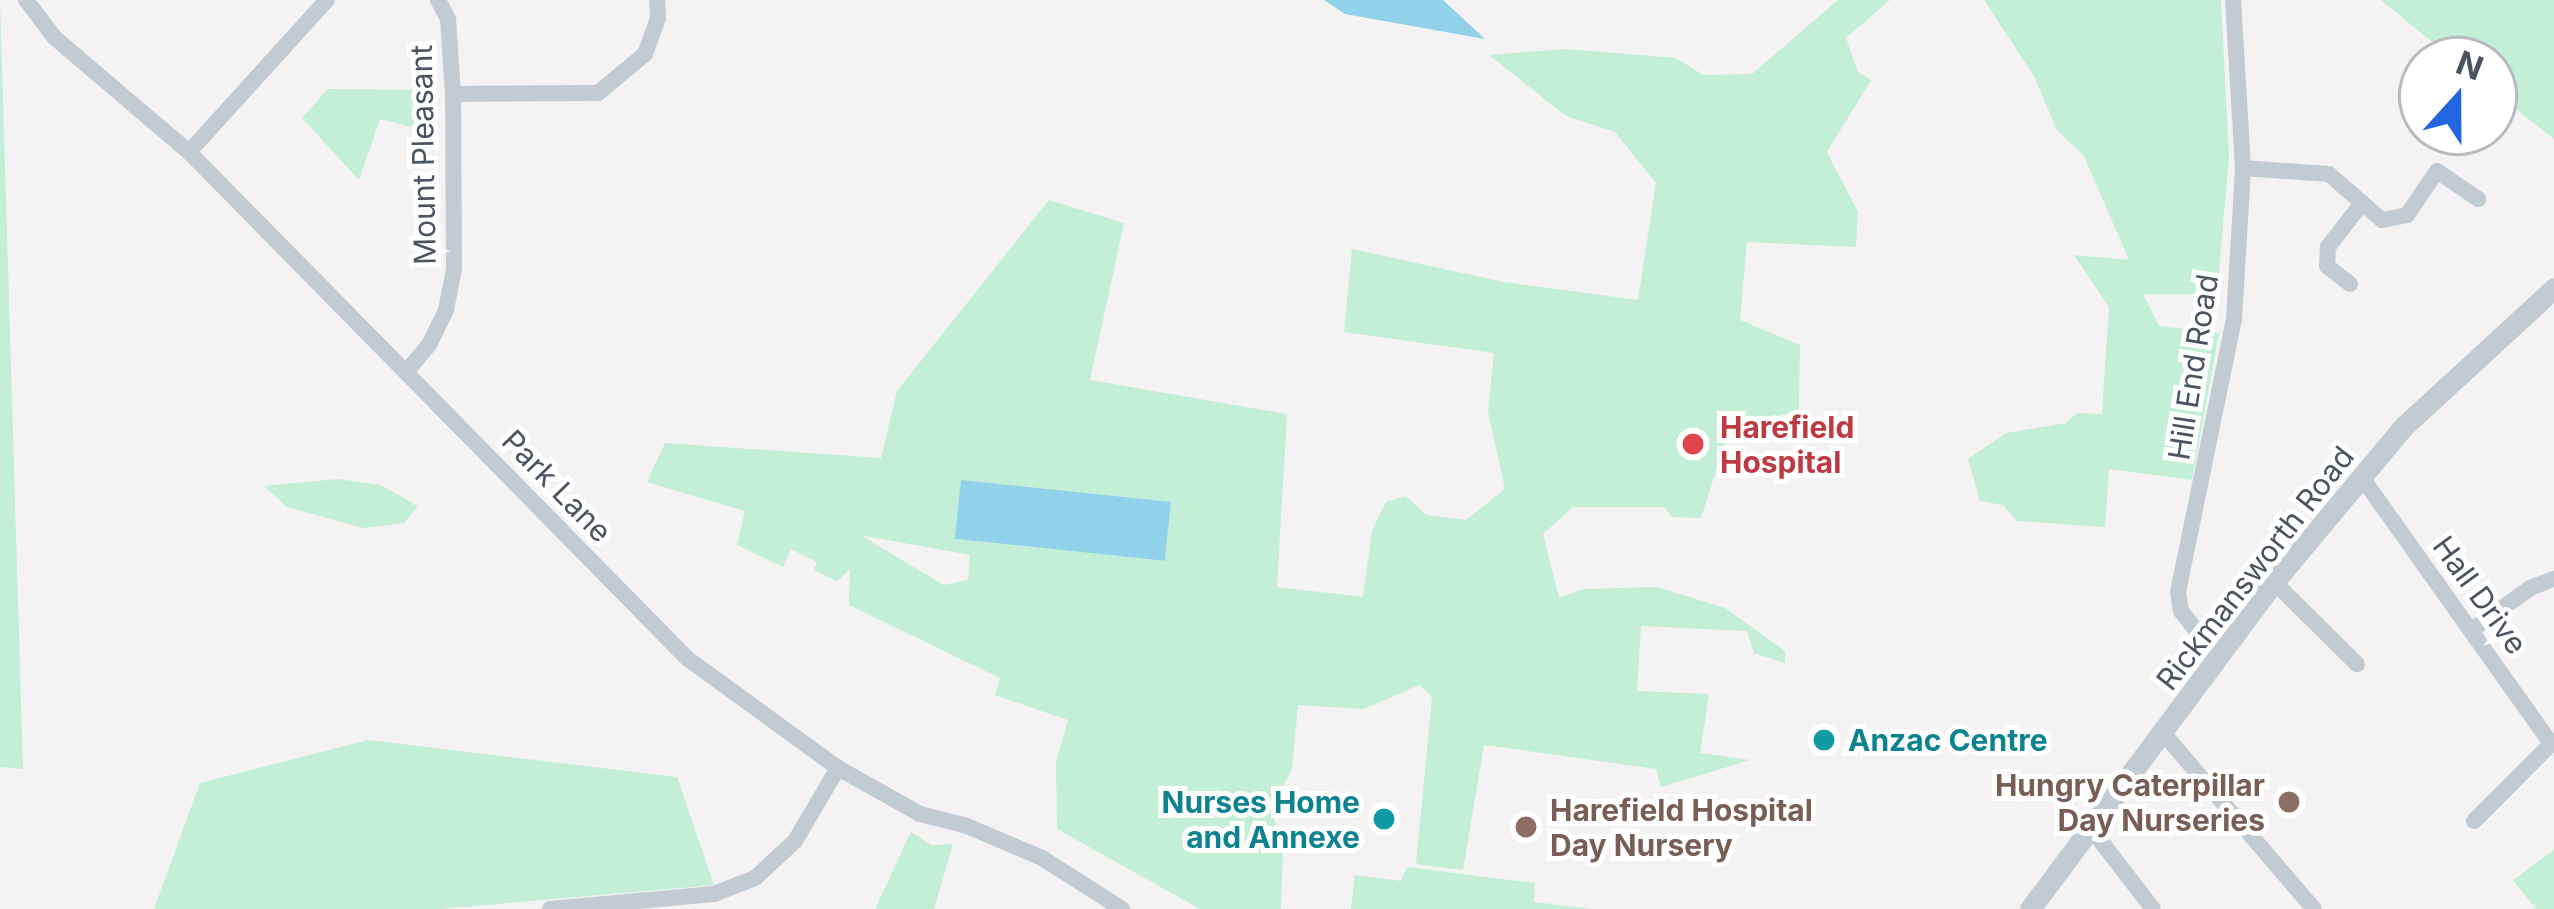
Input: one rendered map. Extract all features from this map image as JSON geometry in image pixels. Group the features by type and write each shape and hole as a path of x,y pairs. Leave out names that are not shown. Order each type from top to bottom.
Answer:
{"street":[{"name":"Park Lane","path":"26,0 55,38 189,152 688,659 838,768 920,814 967,826 1042,858 1122,909"},
{"path":"189,152 327,0"},
{"name":"Mount Pleasant","path":"407,371 446,310 454,268 453,94 448,19 438,0"},
{"path":"453,94 598,93 645,54 658,19 658,0"},
{"name":"Hill End Road","path":"2217,657 2181,611 2179,592 2234,320 2242,168 2233,0"},
{"path":"2242,168 2329,174 2382,220 2407,215 2437,171 2478,199"},
{"path":"2350,284 2326,266 2328,248 2362,202"},
{"name":"Rickmansworth Road","path":"2030,909 2274,582 2403,427 2554,288"},
{"name":"Hall Drive","path":"2363,479 2553,742 2474,820"},
{"path":"2473,629 2530,588 2554,579"},
{"path":"2274,582 2356,664"},
{"path":"2164,734 2314,909"},
{"path":"550,909 715,894 755,878 795,841 838,768"},
{"path":"2092,831 2153,909"}],"green space":[{"path":"0,0 23,769 0,767"},
{"path":"1838,0 1890,0 1846,38 1858,72 1871,80 1827,152 1858,212 1856,247 1747,242 1740,320 1800,345 1799,411 1730,427 1701,518 1672,517 1664,507 1573,507 1543,534 1559,598 1583,589 1657,587 1725,608 1785,651 1785,663 1754,653 1747,631 1641,626 1637,691 1709,694 1700,753 1750,760 1661,787 1656,769 1484,745 1463,870 1416,864 1432,697 1419,685 1364,709 1298,705 1292,769 1271,810 1283,847 1281,909 1200,909 1057,829 1056,762 1068,720 995,695 1000,678 849,605 850,569 837,581 814,570 817,562 791,549 783,567 737,545 745,511 647,482 665,443 881,458 897,391 1049,200 1124,223 1090,380 1287,414 1277,587 1363,597 1372,531 1386,502 1406,496 1426,515 1466,520 1505,489 1488,411 1494,353 1344,332 1352,249 1504,282 1638,300 1656,183 1615,132 1566,116 1489,55 1566,49 1676,58 1703,75 1752,74","holes":["860,535 970,555 968,580 944,585"]},
{"path":"1984,0 2221,0 2229,157 2217,294 2143,294 2159,326 2219,333 2192,480 2109,469 2105,527 2017,521 2003,505 1980,501 1968,459 2006,433 2066,423 2077,413 2102,414 2109,307 2074,255 2129,260 2084,156 2057,130 2034,76"},
{"path":"2381,0 2554,0 2554,139 2518,111 2518,36 2425,36"},
{"path":"328,89 432,90 432,132 380,119 359,180 302,118"},
{"path":"338,479 381,485 418,506 404,523 363,528 287,507 264,486"},
{"path":"368,740 677,777 714,885 441,909 154,909 200,783"},
{"path":"911,832 931,845 953,844 934,909 875,909"},
{"path":"2554,850 2554,909 2536,909 2513,880"},
{"path":"1407,867 1535,883 1534,902 1592,909 1351,909 1355,875 1401,881"}],"water":[{"path":"1324,0 1443,0 1485,39 1345,14"},
{"path":"961,480 1171,502 1165,561 955,539"}],"place":[{"name":"Harefield Hospital","path":"1693,444"},
{"name":"Anzac Centre","path":"1824,740"},
{"name":"Hungry Caterpillar Day Nurseries","path":"2289,802"},
{"name":"Nurses Home and Annexe","path":"1384,819"},
{"name":"Harefield Hospital Day Nursery","path":"1526,827"}]}
